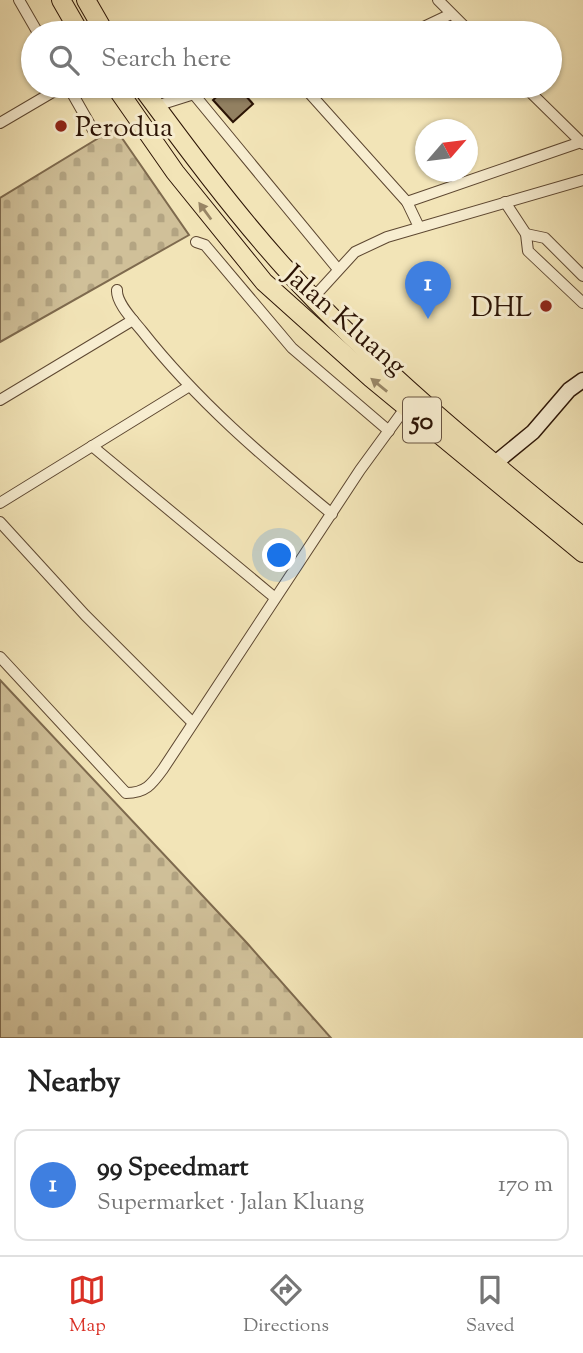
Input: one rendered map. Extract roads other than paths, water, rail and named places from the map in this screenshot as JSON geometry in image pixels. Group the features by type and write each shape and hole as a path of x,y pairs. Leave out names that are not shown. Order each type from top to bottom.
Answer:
{"highway":[{"path":"61,0 73,21"},
{"path":"86,0 99,21"},
{"name":"Jalan Kluang","path":"123,98 175,172 264,282 406,407 583,553"},
{"name":"Jalan Kluang","path":"150,98 198,162 282,265 313,298 494,464 583,537"},
{"path":"175,172 186,178 197,178 200,176 198,162"},
{"path":"264,282 259,265 267,260 282,265"}],"street":[{"path":"19,0 31,21"},
{"path":"438,0 459,21"},
{"path":"435,21 451,13"},
{"path":"0,123 44,98"},
{"path":"73,98 93,130"},
{"path":"156,106 174,98"},
{"path":"197,98 229,141 337,268"},
{"path":"316,98 407,202 419,227"},
{"path":"407,202 582,143 536,98"},
{"path":"313,298 337,268 355,252 387,237 583,180"},
{"path":"505,202 526,234 528,251 583,303"},
{"path":"526,234 545,238 583,276"},
{"path":"195,242 205,245 292,348 388,431"},
{"path":"219,261 236,250"},
{"path":"117,290 117,295 133,320 188,387 332,514"},
{"path":"0,400 133,320"},
{"path":"494,464 533,432 569,390 583,380"},
{"path":"0,503 188,387"},
{"path":"0,657 126,793 140,793 151,786 274,597 406,407"},
{"path":"92,446 274,597"},
{"path":"0,522 85,615 191,722"}],"place":[{"name":"Perodua","path":"61,126"},
{"name":"DHL","path":"546,306"},
{"name":"99 Speedmart","path":"428,319"}]}
